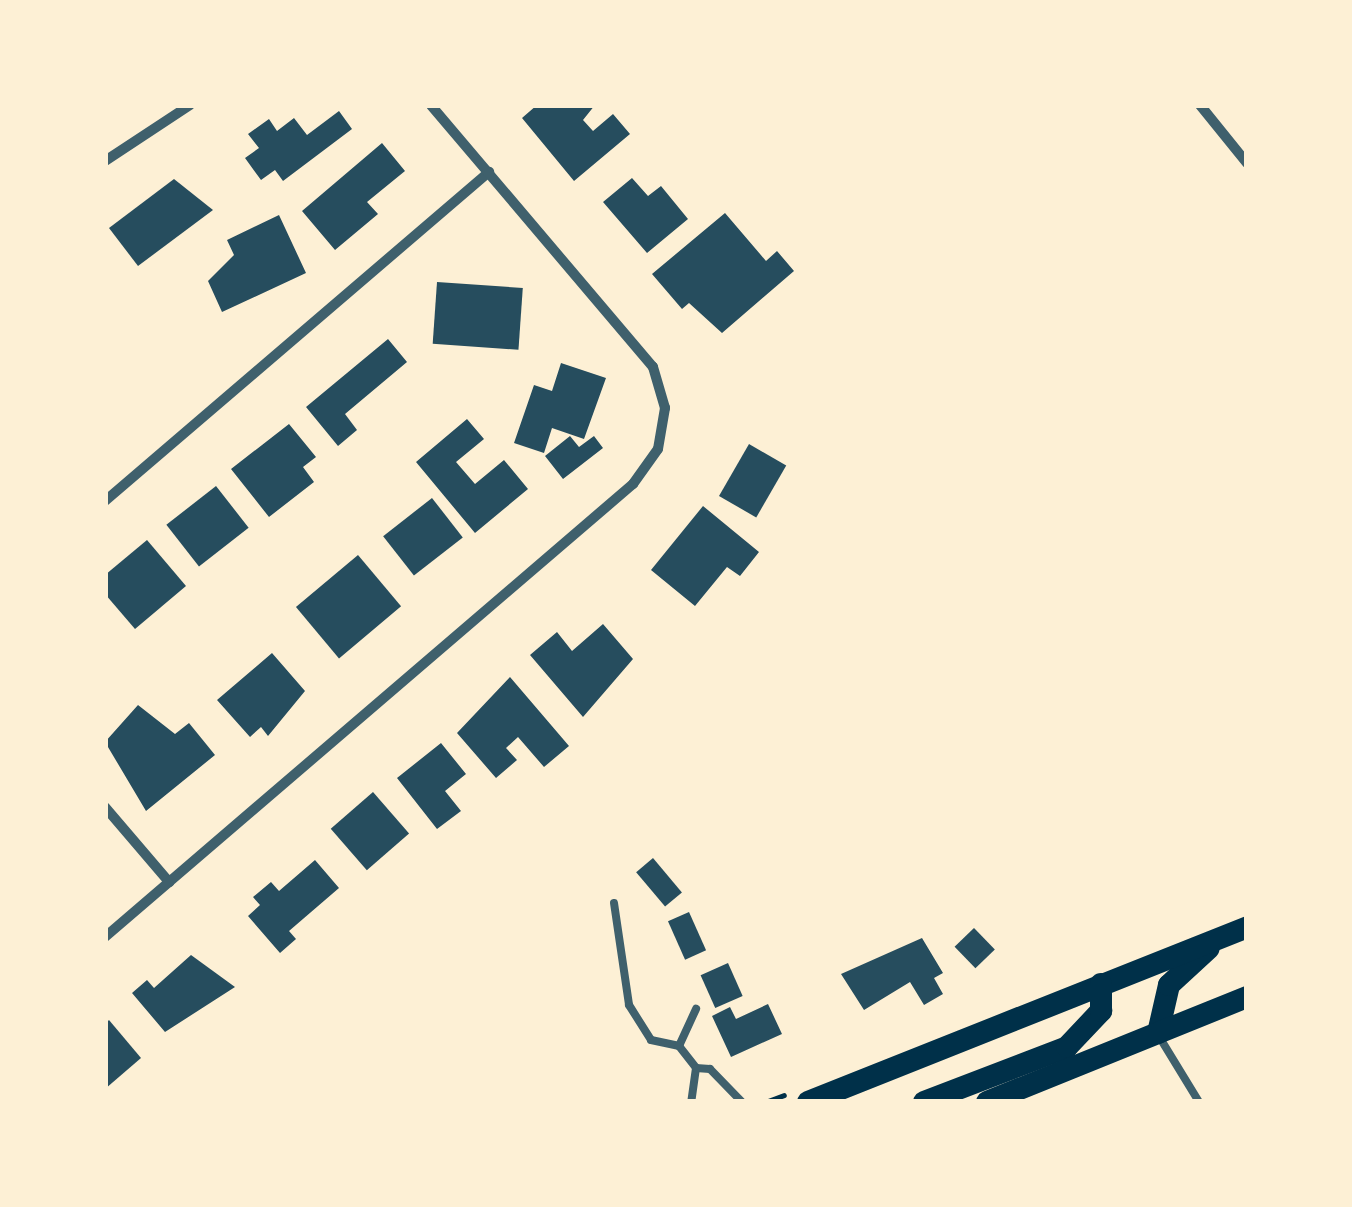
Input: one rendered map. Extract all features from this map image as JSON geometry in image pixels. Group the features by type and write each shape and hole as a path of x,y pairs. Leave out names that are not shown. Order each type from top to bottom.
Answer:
{"main road":[{"path":"808,1102 1247,928"},
{"path":"1158,1033 1169,985 1219,938"},
{"path":"924,1102 1067,1047 1101,1011 1101,984"},
{"path":"987,1102 1247,997"}],"street":[{"path":"105,162 190,105"},
{"path":"105,937 633,484 664,429 654,367 431,105"},
{"path":"1200,105 1247,163"},
{"path":"105,502 488,172"},
{"path":"105,807 169,882"}],"lane":[{"path":"614,903 630,1005 651,1040 678,1046 696,1068 710,1070 742,1102"},
{"path":"678,1046 696,1009"},
{"path":"1158,1033 1199,1102"},
{"path":"691,1102 696,1068"}],"building":[{"path":"537,105 595,105 583,120 593,131 613,114 630,134 574,181 522,118"},
{"path":"339,111 352,129 283,181 275,170 261,180 245,158 259,148 248,134 269,119 277,131 294,118 307,135"},
{"path":"382,143 405,171 367,202 378,214 335,250 302,211"},
{"path":"632,178 648,196 661,186 688,219 647,253 603,202"},
{"path":"174,179 213,210 138,266 109,228"},
{"path":"725,213 766,261 777,251 794,271 722,333 689,303 682,309 652,274"},
{"path":"279,215 306,273 222,312 208,281 234,255 227,240"},
{"path":"437,282 523,288 518,350 433,344"},
{"path":"388,339 407,362 345,414 357,430 338,446 306,407"},
{"path":"561,363 606,378 584,439 552,428 544,453 514,443 534,385 552,391"},
{"path":"467,419 484,439 456,462 475,484 504,460 528,489 475,533 416,462"},
{"path":"289,424 316,457 303,467 314,482 269,517 231,469"},
{"path":"570,436 579,447 594,436 603,448 563,479 545,456"},
{"path":"749,444 786,466 756,517 719,496"},
{"path":"216,486 249,528 199,567 166,525"},
{"path":"432,498 463,537 414,576 383,536"},
{"path":"703,506 759,552 740,576 727,567 695,606 651,570"},
{"path":"147,540 186,586 135,629 105,594 105,575"},
{"path":"358,555 401,606 339,658 296,607"},
{"path":"603,624 633,659 583,717 530,655 557,632 572,651"},
{"path":"272,653 305,691 268,736 261,727 250,737 217,700"},
{"path":"510,677 569,746 544,767 518,737 506,748 517,760 496,778 457,733"},
{"path":"138,705 175,734 189,723 215,755 146,811 105,742"},
{"path":"441,743 466,774 445,791 461,811 437,829 397,778"},
{"path":"373,792 409,834 367,870 331,829"},
{"path":"653,858 682,892 665,907 636,872"},
{"path":"315,860 339,888 289,931 296,939 280,953 248,916 260,905 253,897 271,882 279,891"},
{"path":"689,912 706,950 685,960 668,921"},
{"path":"974,928 995,950 975,968 955,947"},
{"path":"922,938 943,973 934,978 943,994 924,1005 910,982 864,1010 841,974"},
{"path":"191,955 235,987 165,1032 132,993 147,980 154,988"},
{"path":"728,963 743,996 715,1008 701,975"},
{"path":"768,1004 782,1034 731,1057 712,1016 730,1007 736,1019"},
{"path":"109,1020 141,1058 105,1089 105,1024"}]}
